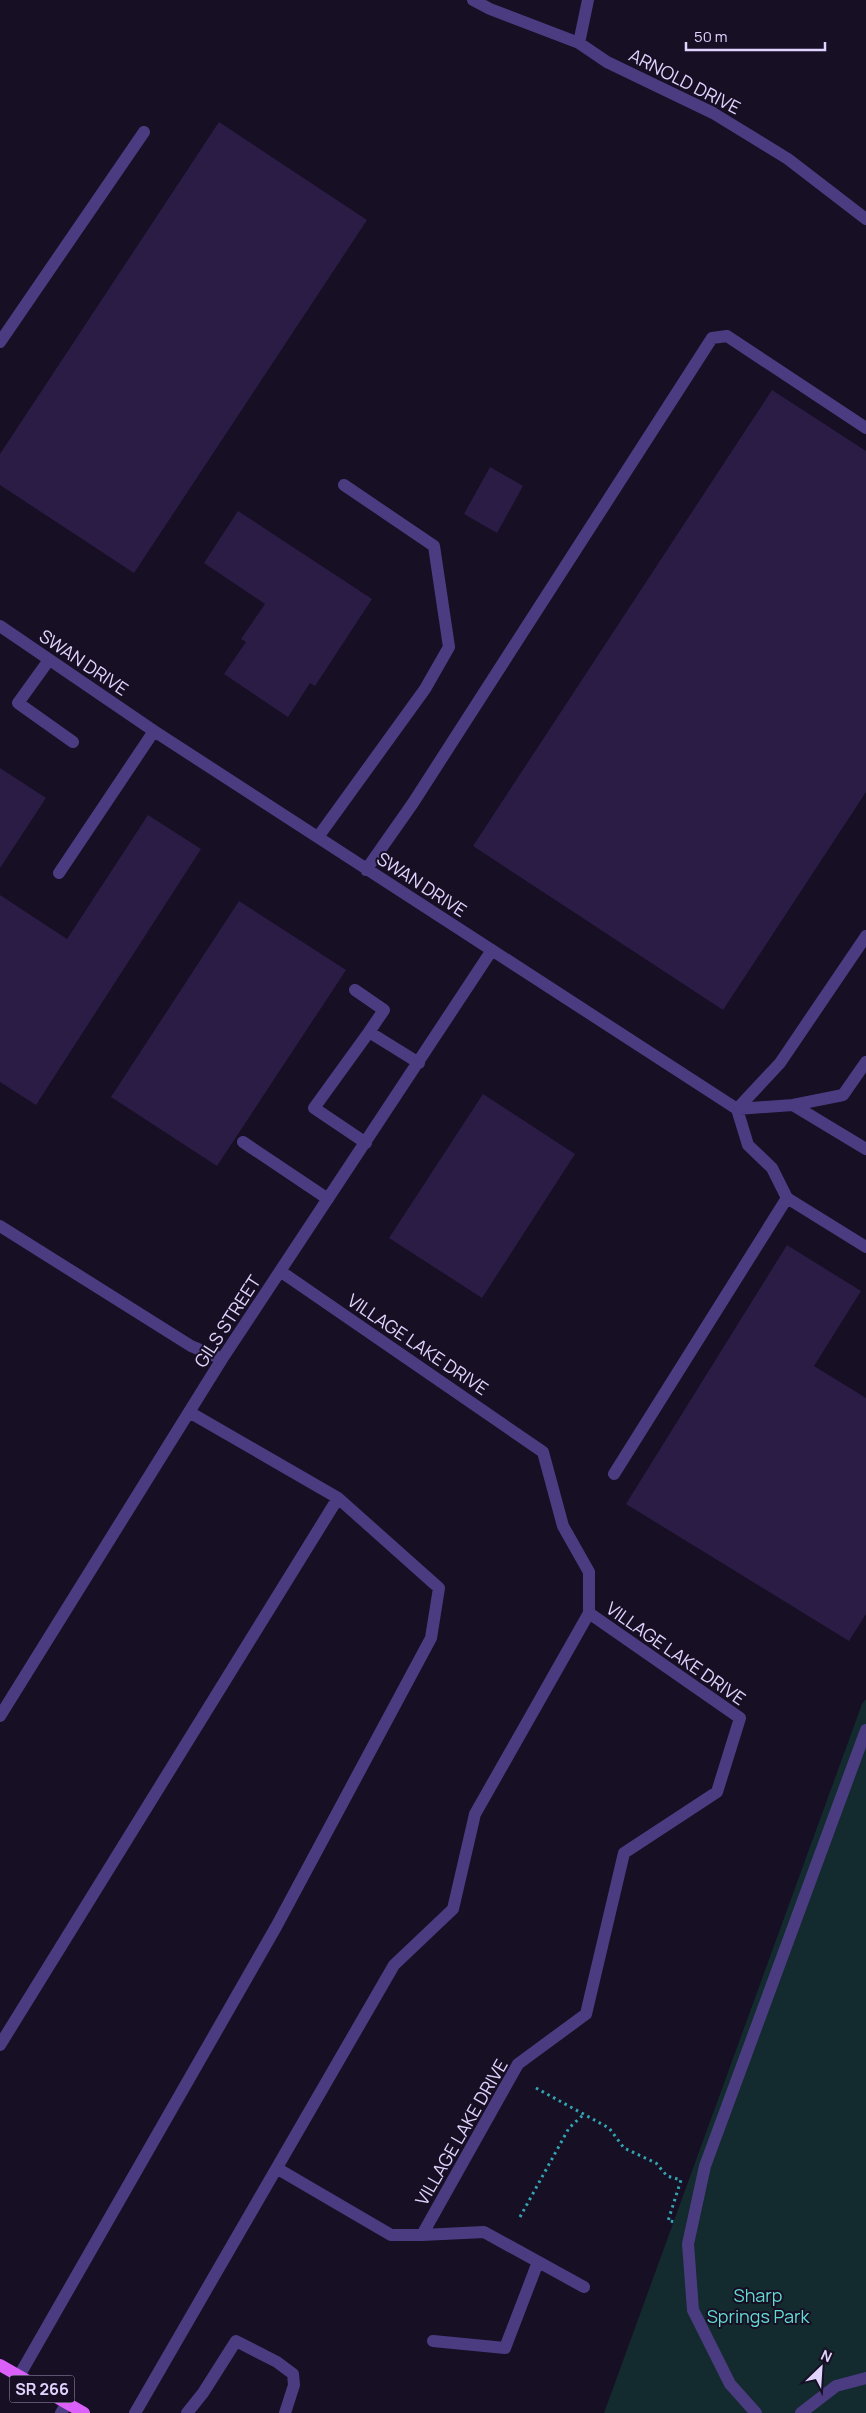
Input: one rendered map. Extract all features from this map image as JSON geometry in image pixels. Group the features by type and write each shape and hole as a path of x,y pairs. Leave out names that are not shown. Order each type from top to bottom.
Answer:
{"main road":[{"name":"SR 266","path":"0,2365 64,2408 84,2413"}],"street":[{"name":"ARNOLD DRIVE","path":"473,0 490,9 579,44 607,62 713,113 788,160 866,219"},
{"path":"579,44 588,0"},
{"path":"0,342 144,132"},
{"path":"366,870 413,803 712,338 727,336 866,428"},
{"path":"318,837 425,689 449,647 434,546 344,485"},
{"name":"SWAN DRIVE","path":"0,626 154,731 366,870 737,1109"},
{"path":"49,660 18,704 73,742"},
{"path":"59,873 154,731"},
{"path":"737,1109 780,1063 866,936"},
{"name":"GILS STREET","path":"0,1716 222,1359 492,950"},
{"path":"355,990 384,1010 314,1108 366,1143"},
{"path":"369,1032 419,1063"},
{"path":"737,1109 792,1105 843,1095 866,1062"},
{"path":"792,1105 866,1149"},
{"path":"737,1109 748,1145 772,1168 787,1198 866,1247"},
{"path":"244,1142 328,1199"},
{"path":"614,1474 787,1198"},
{"path":"0,1226 191,1346 222,1359"},
{"name":"VILLAGE LAKE DRIVE","path":"135,2413 278,2169 394,1965 453,1909 475,1814 589,1613 589,1572 563,1526 543,1452 280,1272"},
{"path":"19,2376 276,1927 431,1638 438,1588 338,1498 190,1412"},
{"path":"0,2044 338,1498"},
{"name":"VILLAGE LAKE DRIVE","path":"422,2235 518,2064 586,2014 624,1853 717,1792 740,1718 589,1613"},
{"path":"756,2413 730,2384 694,2310 688,2244 705,2166 866,1730"},
{"name":"VILLAGE LAKE DRIVE","path":"278,2169 391,2235 484,2232 584,2287"},
{"path":"433,2341 506,2348 538,2262"},
{"path":"187,2413 203,2393 236,2341 277,2362 293,2374 294,2385 285,2413"},
{"path":"801,2413 836,2386 866,2378"}],"path":[{"path":"536,2088 609,2128 624,2148 656,2163 667,2176 681,2180 668,2221 692,2224"},
{"path":"520,2217 569,2128 583,2114"}],"green space":[{"name":"Sharp Springs Park","path":"866,1699 866,2413 604,2413 862,1704"}],"building":[{"path":"219,122 367,220 134,573 0,485 0,454"},
{"path":"772,390 866,451 866,792 723,1010 473,846"},
{"path":"490,467 523,486 497,533 464,514"},
{"path":"238,511 372,599 315,686 310,683 288,717 224,674 246,642 241,639 265,604 204,563"},
{"path":"0,768 46,798 0,868"},
{"path":"148,815 201,849 36,1105 0,1082 0,895 67,939"},
{"path":"239,901 346,970 217,1166 111,1097"},
{"path":"483,1094 575,1154 482,1298 389,1238"},
{"path":"787,1245 861,1291 814,1366 866,1398 866,1614 849,1641 626,1504"}]}
